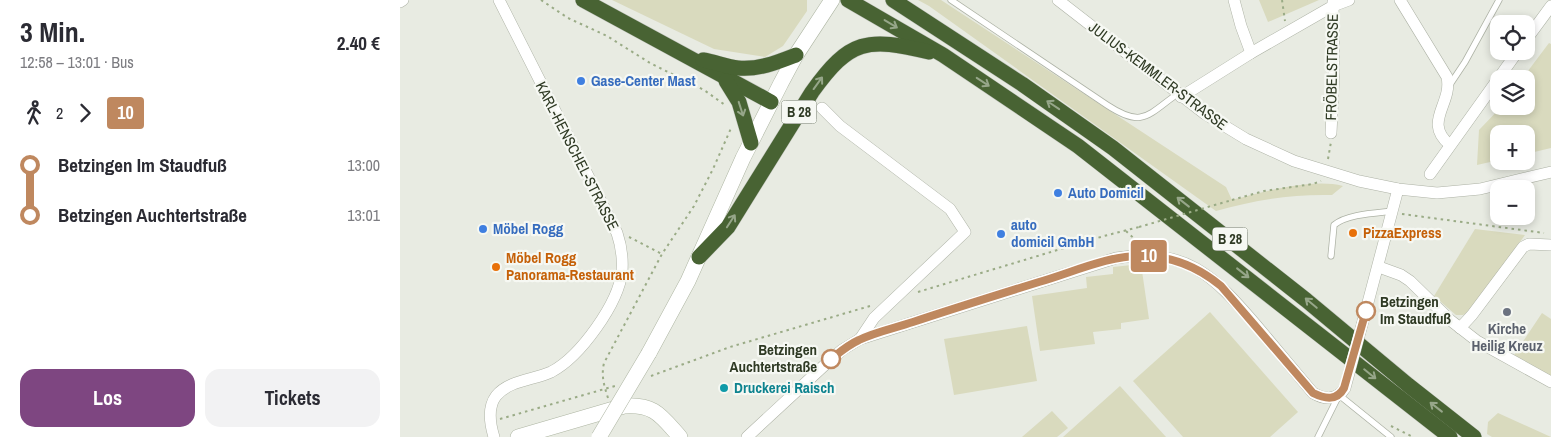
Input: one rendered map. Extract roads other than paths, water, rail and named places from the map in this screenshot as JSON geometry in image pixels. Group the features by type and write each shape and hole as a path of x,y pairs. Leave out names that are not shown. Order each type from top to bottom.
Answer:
{"highway":[{"name":"B 28","path":"583,0 771,102"},
{"name":"B 28","path":"848,0 943,55 1047,124 1102,164 1450,437"},
{"name":"B 28","path":"893,0 1022,84 1121,154 1306,300 1474,437"},
{"name":"B 28","path":"699,257 728,227 812,92 825,73 842,55 853,48 867,43 893,43 943,55"},
{"name":"B 28","path":"688,56 738,68 752,68 769,65 796,55"},
{"name":"B 28","path":"724,77 739,102 751,143"}],"main road":[{"path":"599,437 649,353 699,257 751,143 796,55 832,0"},
{"path":"518,437 624,406 634,405 644,406 653,410 680,437"}],"street":[{"name":"KARL-HENSCHEL-STRASSE","path":"494,437 490,422 492,404 496,396 512,385 550,372 572,359 611,304 620,282 622,259 617,233 499,0"},
{"name":"JULIUS-KEMMLER-STRASSE","path":"1058,0 1179,95 1229,130 1256,145 1294,161 1359,181 1398,189 1437,193 1465,191 1551,172"},
{"path":"1234,0 1240,26 1251,53"},
{"path":"1179,95 1288,33 1333,3 1348,0"},
{"path":"1400,0 1447,77 1448,93 1441,109 1438,127 1439,133 1450,145"},
{"name":"FRÖBELSTRASSE","path":"1331,133 1334,72 1333,3"},
{"path":"1535,29 1549,13"},
{"path":"1430,174 1511,60"},
{"path":"822,108 840,126 950,210 965,232 874,318 860,339"},
{"path":"747,437 828,362 842,350 860,339 1116,258 1141,256 1164,257 1176,260 1197,269 1221,286 1313,393 1328,398 1342,391 1379,266 1398,189"},
{"path":"1460,328 1523,247 1528,244 1551,245"},
{"path":"1379,266 1410,281 1460,328 1495,352 1551,382"}],"lane":[{"path":"951,0 1107,105 1129,117 1138,119 1146,116 1179,95"},
{"path":"1449,86 1465,62 1500,0"},
{"path":"1331,256 1334,224 1339,220 1367,214 1393,212"},
{"path":"1318,437 1342,391 1390,437"}],"place":[{"name":"Gase-Center Mast","path":"581,81"},
{"name":"Auto Domicil","path":"1058,193"},
{"name":"Möbel Rogg","path":"483,229"},
{"name":"PizzaExpress","path":"1353,233"},
{"name":"auto domicil GmbH","path":"1001,234"},
{"name":"Möbel Rogg Panorama-Restaurant","path":"496,267"},
{"name":"Betzingen Im Staudfuß","path":"1366,311"},
{"name":"Kirche Heilig Kreuz","path":"1507,312"},
{"name":"Betzingen Auchtertstraße","path":"831,359"},
{"name":"Druckerei Raisch","path":"724,388"}]}
